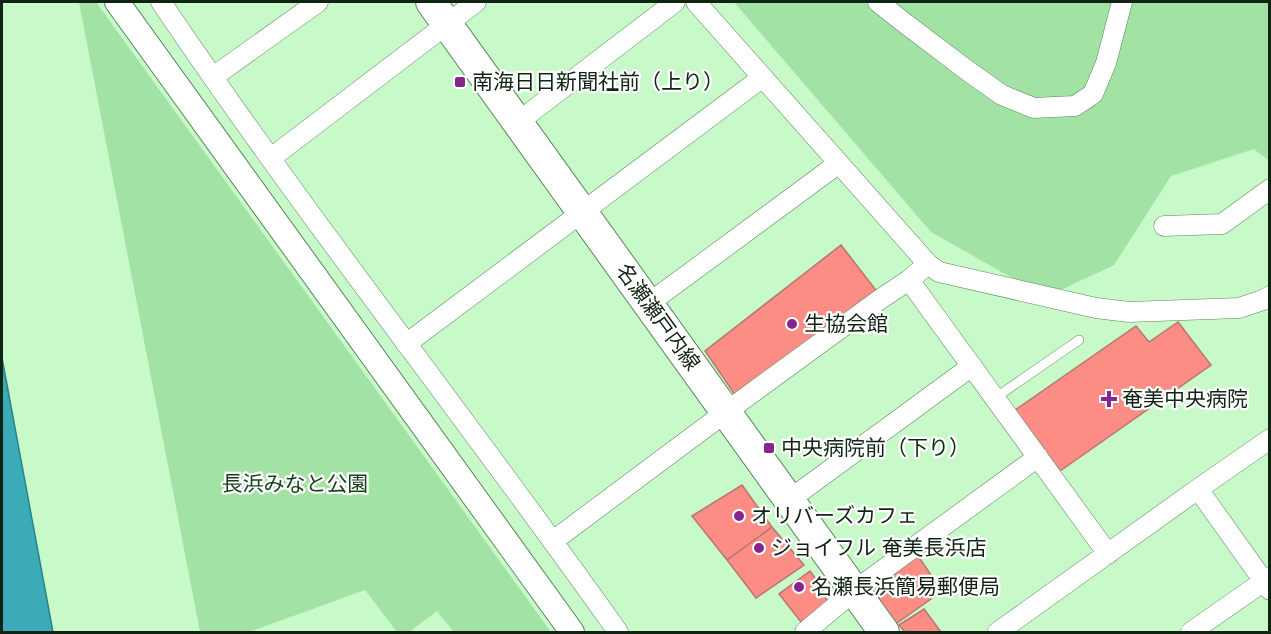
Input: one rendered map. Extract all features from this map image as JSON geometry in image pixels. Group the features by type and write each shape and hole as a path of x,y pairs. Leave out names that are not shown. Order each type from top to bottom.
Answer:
{"main road":[{"name":"名瀬瀬戸内線","path":"439,12 885,633"}],"street":[{"path":"117,2 572,633"},
{"path":"161,2 335,249 554,541 618,633"},
{"path":"213,77 318,2"},
{"path":"271,158 439,12 477,2"},
{"path":"518,122 675,2"},
{"path":"696,2 928,264 939,272 1096,308 1129,312 1239,308 1269,296"},
{"path":"879,2 1002,95 1034,108 1075,106 1093,94 1106,63 1122,2"},
{"path":"406,344 763,78"},
{"path":"648,304 839,163"},
{"path":"1164,225 1222,224 1269,189"},
{"path":"554,541 928,264"},
{"path":"909,280 1108,554"},
{"path":"789,500 972,366"},
{"path":"998,633 1269,438"},
{"path":"805,633 854,591 1038,458"},
{"path":"1191,633 1267,583 1198,489"}],"lane":[{"path":"995,398 1078,340"}],"green space":[{"name":"長浜みなと公園","path":"79,2 96,2 551,632 454,632 437,611 409,632 397,632 365,590 249,632 200,632"},
{"path":"734,2 1269,2 1269,161 1254,149 1171,176 1114,265 1046,297 931,232"}],"water":[{"path":"2,358 53,632 2,632"}],"building":[{"name":"生協会館","path":"841,245 882,298 740,402 705,351"},
{"path":"1178,322 1211,365 1060,471 1015,410 1136,326 1149,342"},
{"path":"742,485 772,527 727,560 692,516"},
{"path":"772,527 804,565 756,598 727,560"},
{"path":"916,553 942,591 893,626 866,589"},
{"path":"810,571 823,589 830,611 808,631 779,594"},
{"path":"924,609 941,632 905,632 899,625"}],"place":[{"name":"南海日日新聞社前（上り）","path":"460,82"},
{"name":"生協会館","path":"792,324"},
{"name":"奄美中央病院","path":"1109,399"},
{"name":"中央病院前（下り）","path":"769,448"},
{"name":"オリバーズカフェ","path":"739,516"},
{"name":"ジョイフル 奄美長浜店","path":"759,548"},
{"name":"名瀬長浜簡易郵便局","path":"799,587"}]}
